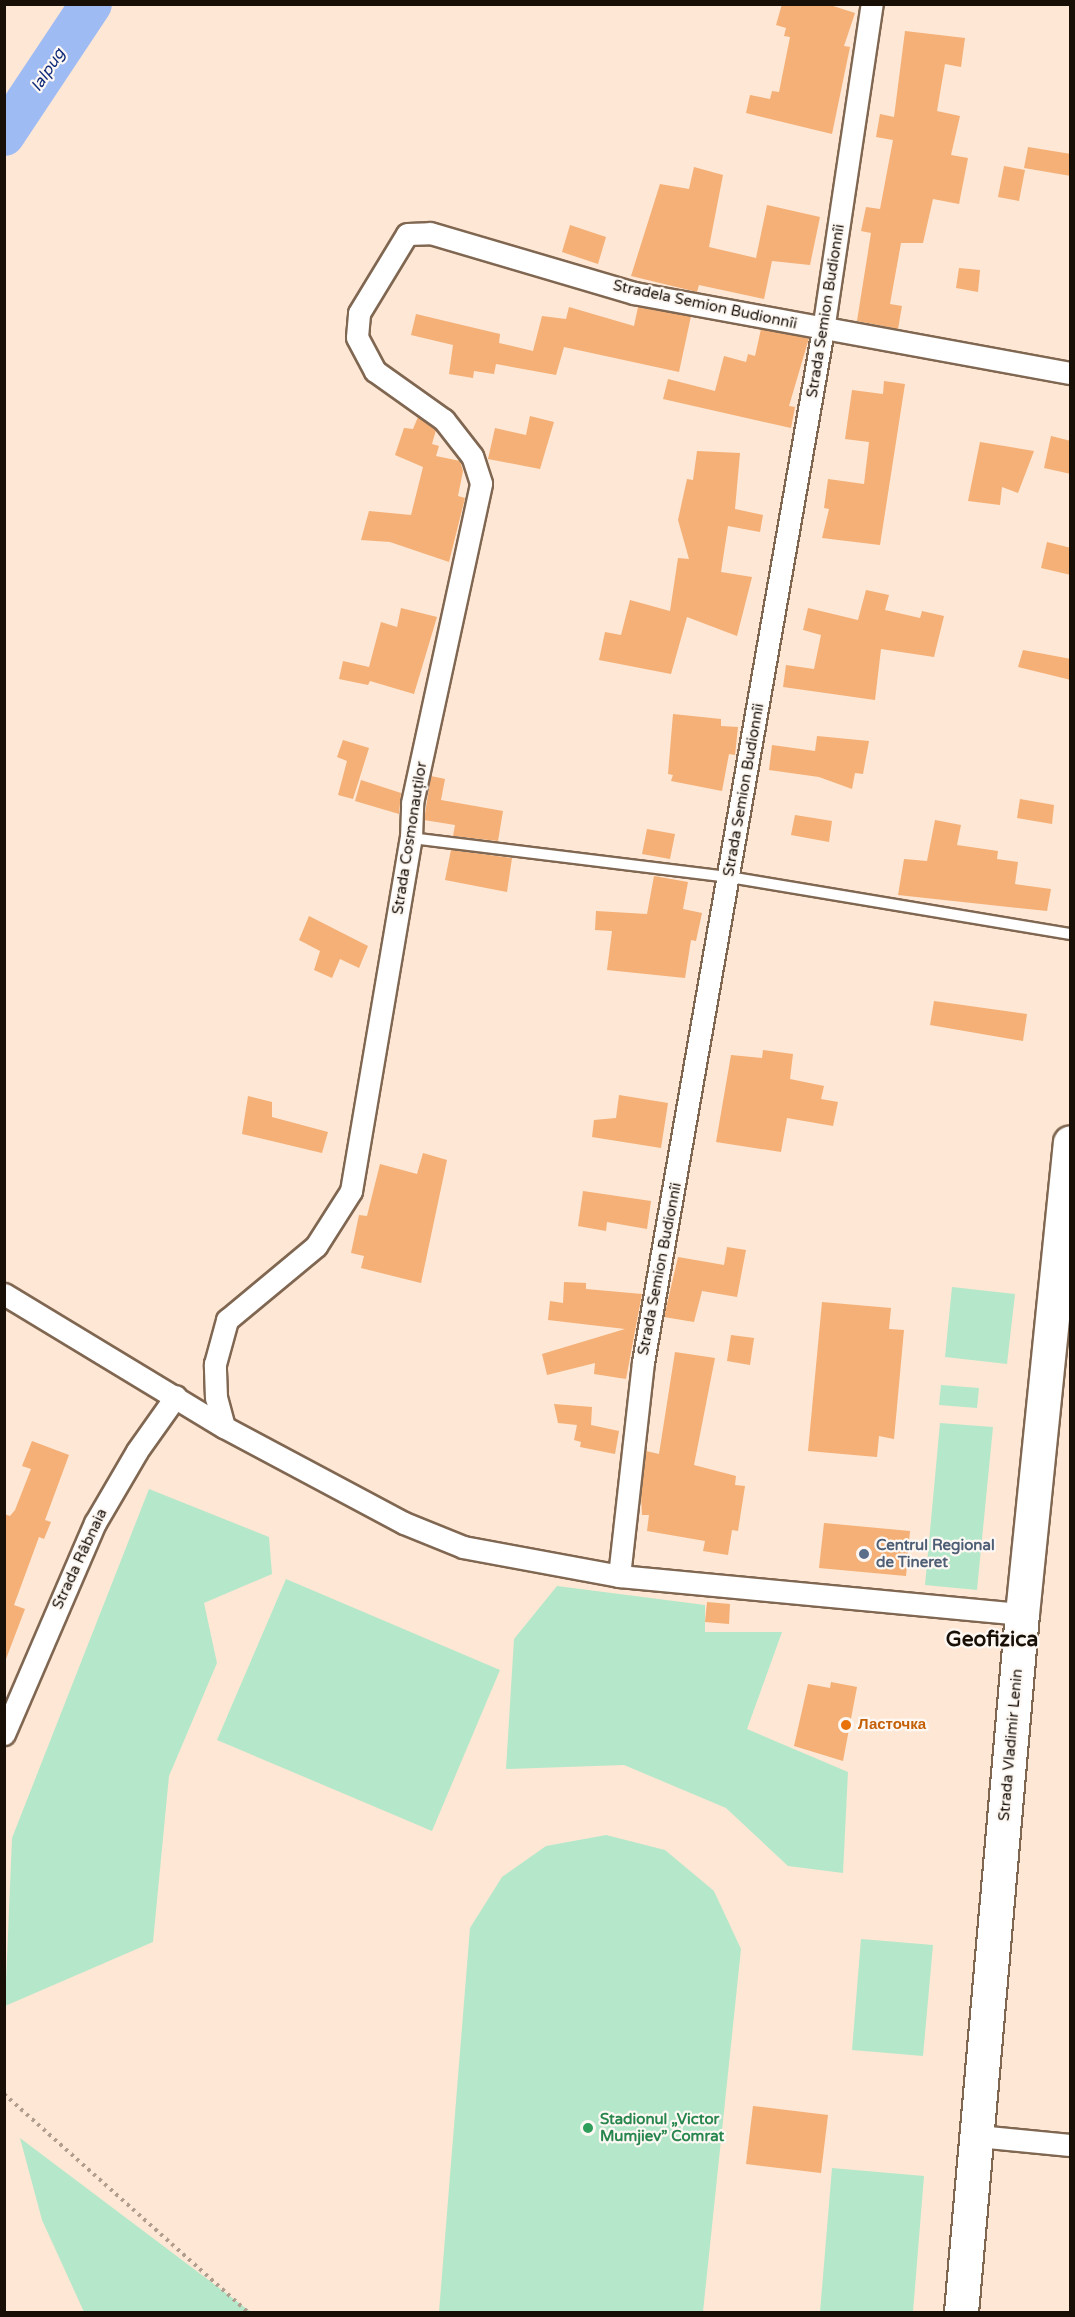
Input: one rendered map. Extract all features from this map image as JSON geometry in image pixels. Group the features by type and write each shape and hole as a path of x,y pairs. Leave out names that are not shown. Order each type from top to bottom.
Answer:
{"main road":[{"name":"Strada Vladimir Lenin","path":"961,2313 1023,1614 1071,1142"}],"street":[{"name":"Strada Semion Budionnîi","path":"619,1576 643,1362 823,330 872,4"},
{"name":"Stradela Semion Budionnîi","path":"415,231 634,293 823,330 1071,373"},
{"name":"Strada Cosmonauților","path":"224,1427 216,1398 214,1364 227,1320 316,1246 345,1208 351,1191 411,838 412,803 481,483 472,456 444,420 375,371 357,337 356,326 367,297 402,240 415,231"},
{"path":"4,1294 224,1427 404,1523 463,1547 619,1576 1023,1614"},
{"name":"Strada Râbnaia","path":"4,1734 95,1523 137,1451 176,1396"},
{"path":"978,2136 1071,2145"}],"lane":[{"path":"411,838 729,877 1071,934"}],"path":[{"path":"4,2094 248,2313"}],"green space":[{"path":"952,1287 1015,1294 1007,1364 945,1357"},
{"path":"941,1385 979,1388 977,1408 939,1405"},
{"path":"940,1423 993,1427 977,1590 925,1585"},
{"path":"149,1489 269,1537 272,1574 204,1603 217,1663 169,1776 153,1942 5,2006 12,1838"},
{"path":"286,1579 500,1670 432,1831 217,1740"},
{"path":"557,1586 705,1605 705,1632 782,1632 747,1729 848,1772 843,1873 788,1866 726,1808 624,1765 506,1769 514,1639"},
{"name":"Stadionul „Victor Mumjiev” Comrat","path":"606,1835 665,1850 714,1891 741,1949 703,2312 439,2312 470,1928 502,1877 546,1846"},
{"path":"861,1939 933,1945 923,2056 852,2050"},
{"path":"20,2138 251,2312 84,2312 42,2220"},
{"path":"832,2168 924,2176 913,2312 820,2312"}],"building":[{"path":"782,4 827,4 855,13 844,46 850,47 832,134 746,113 750,95 770,99 772,91 779,92 790,37 784,36 786,28 776,25"},
{"path":"905,31 965,38 961,67 945,64 937,111 960,116 951,155 968,158 959,204 933,199 923,243 901,243 890,304 902,306 898,329 857,321 871,233 861,231 866,207 880,209 893,140 876,137 880,114 894,117"},
{"path":"1028,147 1071,154 1071,176 1024,168"},
{"path":"1004,166 1025,170 1019,201 998,197"},
{"path":"694,167 723,175 709,247 756,258 767,205 820,217 810,265 772,261 764,299 699,285 697,292 631,276 660,184 689,189"},
{"path":"570,225 606,237 598,264 562,252"},
{"path":"959,268 980,270 978,292 956,288"},
{"path":"569,307 634,326 638,307 691,316 679,372 564,347 556,375 496,364 494,374 474,371 473,378 449,374 453,345 411,335 416,314 500,334 499,343 533,351 542,316 566,319"},
{"path":"761,329 809,338 789,406 795,407 791,428 663,399 668,379 715,391 724,356 746,362 748,354 755,356"},
{"path":"884,381 905,384 880,545 822,538 829,509 824,508 828,479 864,484 869,442 845,439 852,390 883,394"},
{"path":"530,416 554,422 540,469 488,459 495,428 526,435"},
{"path":"418,417 436,430 432,444 439,446 436,456 460,461 463,471 458,496 465,498 449,562 390,542 361,540 369,511 411,515 423,467 395,455 404,428 413,429"},
{"path":"1051,436 1071,441 1071,474 1044,468"},
{"path":"980,442 1034,451 1018,493 1002,487 1000,505 968,501"},
{"path":"697,451 740,453 735,509 763,515 760,532 728,526 721,572 752,577 737,636 687,617 671,674 599,660 605,632 621,635 630,600 670,611 678,558 689,559 678,520 687,479 693,480"},
{"path":"1047,542 1071,548 1071,575 1041,568"},
{"path":"866,590 889,595 885,610 920,618 922,611 944,616 934,657 881,649 875,700 783,687 786,665 814,669 821,635 803,630 808,608 858,620"},
{"path":"401,608 437,617 414,694 370,681 368,685 339,679 343,661 369,667 381,622 397,627"},
{"path":"1023,650 1071,659 1071,680 1018,667"},
{"path":"673,714 721,719 721,726 738,727 735,755 729,754 722,791 671,781 673,775 668,774"},
{"path":"817,736 869,741 863,774 855,773 852,789 819,777 769,770 772,745 815,751"},
{"path":"343,740 369,748 353,799 338,795 347,761 337,757"},
{"path":"431,776 445,779 441,800 503,811 498,841 453,836 455,825 424,820"},
{"path":"361,780 401,793 399,814 355,801"},
{"path":"1020,799 1054,805 1052,824 1017,818"},
{"path":"795,815 832,821 829,842 791,835"},
{"path":"935,820 961,825 957,845 998,851 997,859 1018,862 1015,884 1051,889 1047,911 898,895 904,859 927,861"},
{"path":"647,829 675,834 670,859 642,854"},
{"path":"451,850 512,858 507,892 445,880"},
{"path":"654,876 688,882 683,909 702,913 696,941 691,940 685,978 607,970 612,931 595,930 596,911 647,914"},
{"path":"309,916 368,946 359,968 340,959 332,978 314,970 320,951 299,940"},
{"path":"934,1001 1027,1014 1023,1041 930,1025"},
{"path":"763,1050 793,1054 790,1079 824,1086 821,1099 838,1102 833,1126 787,1118 781,1152 716,1142 731,1055 762,1058"},
{"path":"619,1095 668,1103 661,1148 592,1137 594,1120 616,1118"},
{"path":"248,1096 272,1102 272,1117 328,1132 322,1153 242,1134"},
{"path":"423,1153 447,1160 421,1283 361,1268 364,1256 351,1253 359,1215 367,1216 380,1164 417,1174"},
{"path":"583,1191 651,1201 647,1229 607,1222 606,1231 578,1226"},
{"path":"727,1247 746,1250 737,1297 702,1291 694,1322 664,1317 678,1257 724,1265"},
{"path":"564,1282 586,1283 586,1289 642,1294 626,1379 594,1374 595,1363 547,1375 542,1354 625,1329 548,1320 550,1301 563,1303"},
{"path":"822,1302 891,1308 889,1329 904,1330 894,1439 879,1436 877,1457 808,1451"},
{"path":"731,1335 754,1338 750,1365 727,1361"},
{"path":"675,1352 715,1358 694,1465 736,1476 735,1485 745,1486 738,1531 732,1530 728,1555 703,1551 705,1541 647,1531 649,1515 642,1515 641,1496 646,1451 659,1454"},
{"path":"554,1404 592,1407 591,1425 619,1431 615,1454 580,1447 581,1442 574,1440 577,1425 558,1423"},
{"path":"32,1441 69,1455 45,1520 51,1522 44,1539 39,1537 14,1605 25,1609 6,1659 4,1514 10,1516 15,1510 31,1469 22,1466"},
{"path":"824,1523 910,1531 906,1576 819,1568"},
{"path":"707,1602 730,1604 729,1624 705,1622"},
{"path":"831,1682 857,1687 843,1761 794,1746 808,1684 830,1688"},
{"path":"753,2106 828,2115 821,2173 746,2164"}],"waterway":[{"name":"Ialpug","path":"4,135 91,4"}],"place":[{"name":"Centrul Regional de Tineret","path":"864,1554"},
{"name":"Ласточка","path":"846,1725"},
{"name":"Stadionul „Victor Mumjiev” Comrat","path":"588,2128"}],"district":[{"name":"Geofizica","path":"992,1640"}]}
